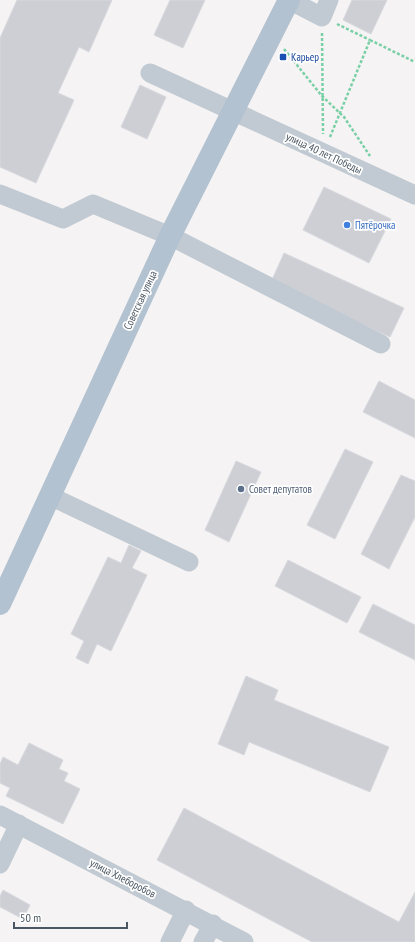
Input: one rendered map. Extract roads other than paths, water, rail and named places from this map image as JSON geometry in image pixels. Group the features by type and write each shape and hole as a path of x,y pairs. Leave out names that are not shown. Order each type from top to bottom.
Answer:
{"main road":[{"name":"Советская улица","path":"0,604 170,236 289,0"}],"street":[{"path":"289,0 325,8"},
{"name":"улица 40 лет Победы","path":"150,73 234,110 415,195"},
{"path":"0,194 63,219 92,204 170,236 381,344"},
{"path":"50,496 189,562"},
{"name":"улица Хлеборобов","path":"0,814 186,910 244,942"},
{"path":"0,864 19,824"},
{"path":"170,942 186,910"},
{"path":"203,942 212,924"}],"place":[{"name":"Карьер","path":"283,57"},
{"name":"Пятёрочка","path":"347,225"},
{"name":"Совет депутатов","path":"241,489"}]}
